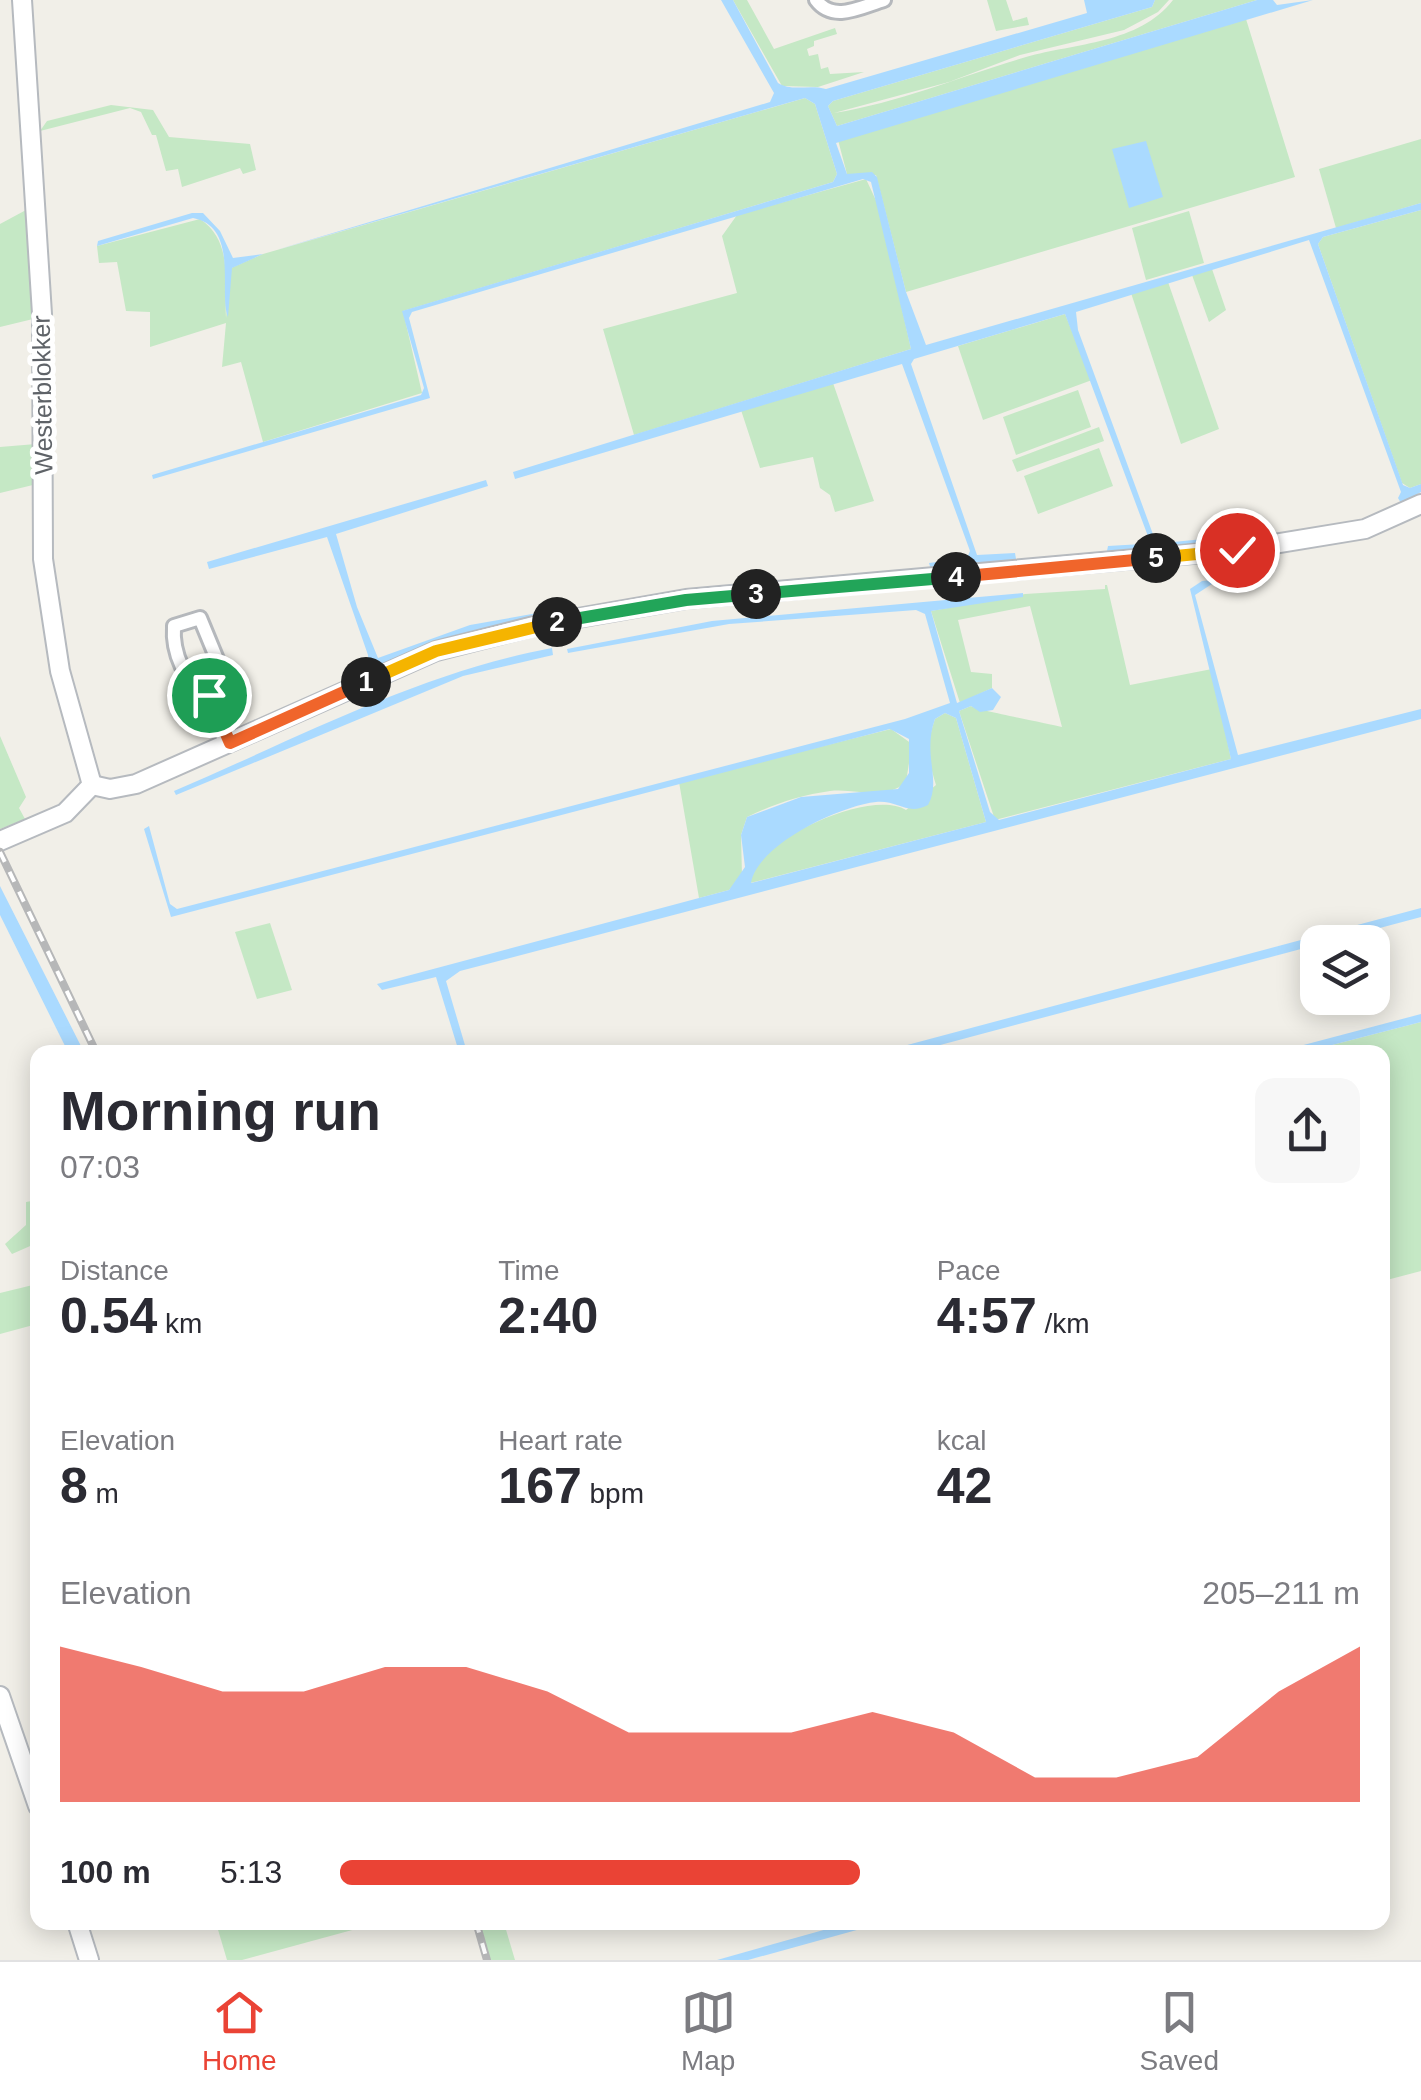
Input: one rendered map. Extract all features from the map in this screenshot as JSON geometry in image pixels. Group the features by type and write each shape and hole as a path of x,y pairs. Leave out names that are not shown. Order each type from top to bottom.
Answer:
{"street":[{"name":"Westerblokker","path":"22,0 42,314 43,559 60,671 92,785"},
{"path":"816,0 824,10 838,13 884,0"},
{"path":"0,841 65,813 92,785 110,789 136,784 436,651 538,625 686,600 1237,550 1365,529 1421,504"},
{"path":"209,695 221,668 200,618 174,626 173,638 188,682 209,695 230,743"},
{"path":"0,1696 30,1783"},
{"path":"80,1930 89,1960"}],"green space":[{"path":"733,0 747,0 774,49 835,28 837,34 814,41 814,46 807,49 809,56 818,54 821,69 828,67 830,74 864,72 818,87 782,86"},
{"path":"987,0 1006,0 1013,21 1027,17 1029,25 996,31"},
{"path":"1155,0 1169,0 1158,12 1124,30 1020,55 950,82 1026,57 1124,34 1159,15 1173,0 1257,0 837,126 828,106 833,101 1152,7","holes":["948,82 883,102 834,113"]},
{"path":"1246,19 1295,177 906,292 876,175 847,174 838,140"},
{"path":"805,98 815,104 837,174 833,182 403,311 422,393 263,442 241,362 222,367 226,323 150,347 150,312 126,311 117,262 99,263 97,246 200,219 211,228 223,251 226,318 231,268 263,254"},
{"path":"111,105 153,110 169,137 250,144 256,170 243,174 240,168 182,187 178,169 166,171 156,135 152,135 141,112 130,108 40,131 47,121"},
{"path":"1421,139 1421,203 1336,228 1319,169"},
{"path":"866,179 879,207 911,349 634,435 603,329 737,293 722,236 737,215"},
{"path":"26,210 33,319 0,327 0,224"},
{"path":"1421,210 1421,484 1410,488 1402,483 1318,244 1323,237"},
{"path":"1189,211 1204,263 1146,280 1132,228"},
{"path":"1212,269 1226,310 1209,322 1192,275"},
{"path":"1168,282 1219,429 1181,444 1131,293"},
{"path":"1065,314 1092,380 983,420 958,346"},
{"path":"833,383 874,501 835,512 830,495 820,488 813,457 760,468 741,410"},
{"path":"1078,390 1091,427 1016,455 1003,417"},
{"path":"1099,427 1104,441 1017,472 1012,460"},
{"path":"36,444 37,484 0,493 0,447"},
{"path":"1099,448 1113,486 1038,514 1024,476"},
{"path":"1105,585 1130,685 1212,669 1231,759 995,820 959,711 971,706 1062,727 1030,606 958,620 971,672 992,674 992,688 960,703 931,611 1025,594 1105,589"},
{"path":"945,713 956,718 986,822 750,883 762,858 792,834 854,809 892,805 906,810 936,785 930,736 935,719"},
{"path":"891,729 912,744 906,782 879,793 830,791 809,795 747,817 741,835 742,876 729,890 699,898 679,782"},
{"path":"0,736 26,797 19,808 25,819 0,829"},
{"path":"270,923 292,990 257,999 235,932"},
{"path":"1421,1022 1421,1271 1390,1279 1390,1045 1332,1045"},
{"path":"30,1201 30,1246 12,1254 5,1244 26,1225 26,1202"},
{"path":"30,1286 30,1326 0,1334 0,1293"},
{"path":"218,1930 352,1930 242,1960 227,1960"},
{"path":"480,1930 506,1930 515,1960 488,1960"}],"water":[{"path":"721,0 733,0 778,83 826,89 1087,13 1084,0 1155,0 1152,7 833,101 828,106 837,126 1257,0 1273,0 1277,5 1313,0 836,143 847,174 872,172 877,177 906,292 926,345 1421,203 1421,210 1323,237 1318,244 1403,485 1410,488 1421,484 1421,492 1401,503 1398,498 1401,492 1309,240 1076,312 1078,330 1154,537 1173,542 1214,538 1210,542 1107,551 1108,546 1142,544 1149,539 1065,314 914,359 911,364 977,555 1015,553 1016,559 931,570 929,563 967,558 970,551 902,364 515,479 513,472 911,349 871,182 863,179 412,312 409,318 430,398 153,479 152,475 421,395 424,388 402,311 833,182 837,174 815,104 805,98 276,250 770,102 774,93"},
{"path":"1146,141 1163,197 1129,208 1112,149"},
{"path":"203,213 220,231 233,258 263,254 232,268 228,317 222,247 208,224 193,218 97,246 98,241"},
{"path":"486,480 488,486 336,534 357,607 378,658 470,625 560,609 560,614 460,635 369,671 368,655 327,537 209,569 207,562"},
{"path":"1251,576 1252,580 1212,584 1195,595 1238,755 1421,709 1421,719 460,971 446,981 465,1045 457,1045 436,977 382,990 377,984 729,890 745,867 741,835 747,817 801,797 898,789 909,773 909,739 890,729 171,917 144,829 149,826 170,904 177,909 905,719 950,703 925,614 916,610 729,624 568,653 567,649 712,621 1023,593 1023,597 931,611 957,703 992,688 1001,697 993,710 980,712 971,706 959,711 990,812 999,820 1231,759 1190,589 1202,581","holes":["945,713 956,718 986,822 751,883 768,855 822,819 876,802 914,809 928,805 933,786 932,732 935,719"]},
{"path":"552,648 553,655 463,676 176,795 174,791 407,690 454,673"},
{"path":"0,886 80,1045 65,1045 0,915"},
{"path":"1421,908 1421,917 1390,925 1357,925"},
{"path":"1300,940 1300,949 940,1045 907,1045"},
{"path":"1421,1014 1421,1022 1332,1045 1304,1045"},
{"path":"824,1930 857,1930 748,1960 717,1960"}],"railway":[{"path":"0,852 93,1045"},
{"path":"478,1930 487,1960"}],"route":[{"path":"209,695 230,743 436,651 538,625 686,600 1237,550"}]}
